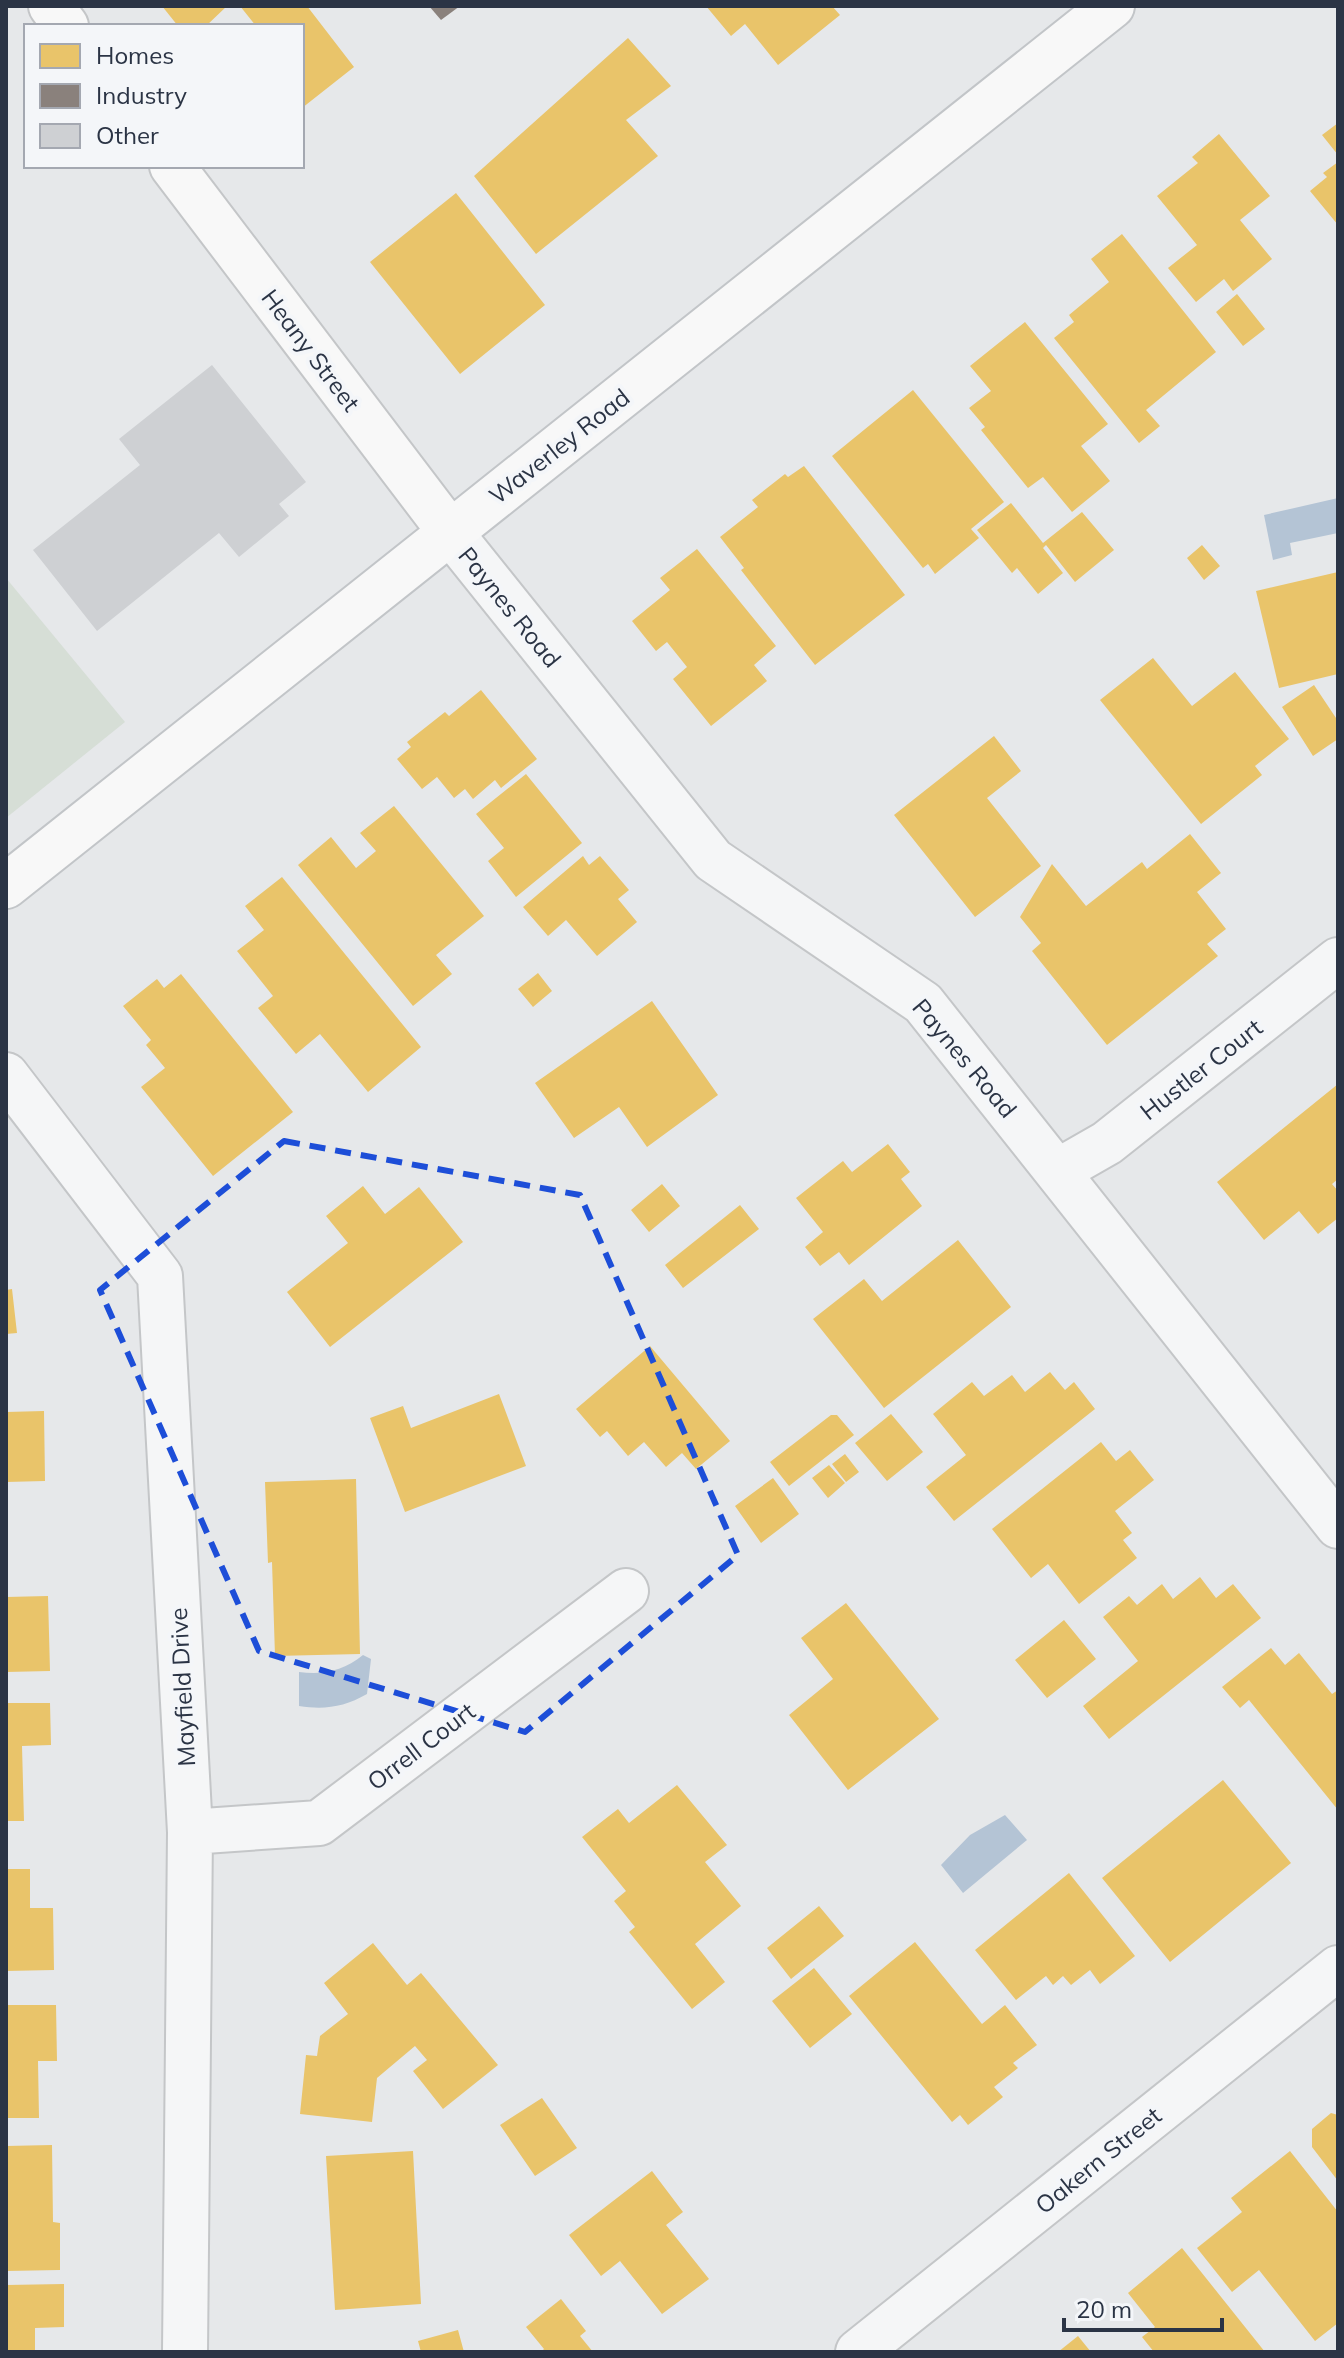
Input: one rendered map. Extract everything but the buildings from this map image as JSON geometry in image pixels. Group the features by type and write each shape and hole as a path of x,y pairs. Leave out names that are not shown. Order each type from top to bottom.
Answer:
{"main road":[{"path":"51,6 64,24"},
{"name":"Waverley Road","path":"6,886 1112,6"},
{"name":"Heany Street","path":"174,168 450,532"}],"street":[{"name":"Paynes Road","path":"450,532 713,860 923,1003 1338,1526"},
{"name":"Hustler Court","path":"1058,1171 1107,1143 1338,960"},
{"name":"Mayfield Drive","path":"6,1075 160,1276 190,1832 185,2352"},
{"name":"Orrell Court","path":"190,1832 319,1823 626,1591"},
{"name":"Oakern Street","path":"858,2352 1338,1968"}],"highlighted area":[{"path":"284,1141 580,1195 738,1555 525,1732 259,1651 100,1290"}],"shaded area":[{"path":"6,578 125,722 6,818"}],"water":[{"path":"1338,498 1338,533 1290,543 1292,555 1273,560 1264,515"},
{"path":"363,1655 371,1659 367,1694 334,1706 299,1706 299,1672 333,1671"},
{"path":"1005,1815 1027,1840 963,1893 941,1865 970,1835"}]}
